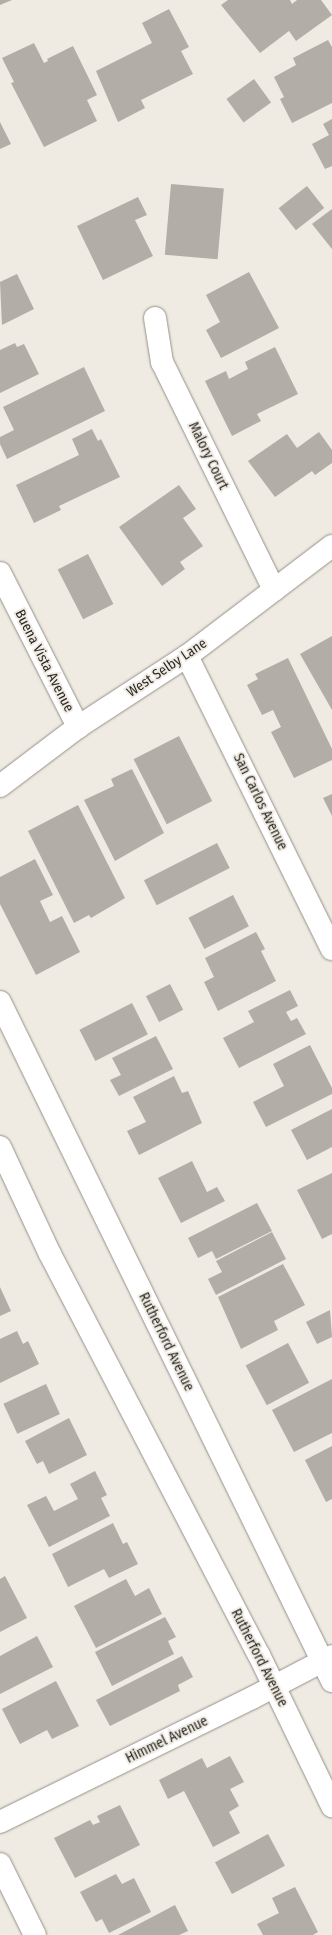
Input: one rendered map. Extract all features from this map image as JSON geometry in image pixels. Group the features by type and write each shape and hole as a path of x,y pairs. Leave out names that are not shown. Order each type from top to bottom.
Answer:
{"street":[{"name":"Malory Court","path":"155,318 162,362 274,590"},
{"name":"West Selby Lane","path":"0,786 78,727 187,656 332,546"},
{"name":"Buena Vista Avenue","path":"0,573 78,727"},
{"name":"San Carlos Avenue","path":"187,656 332,949"},
{"name":"Rutherford Avenue","path":"0,1002 327,1658 332,1681"},
{"name":"Rutherford Avenue","path":"0,1147 50,1254 274,1686 332,1806"},
{"name":"Himmel Avenue","path":"0,1822 274,1686 327,1658"},
{"path":"0,1864 35,1935"}],"building":[{"path":"0,0 12,0 0,5"},
{"path":"228,0 290,0 292,4 297,0 321,0 332,15 296,41 289,31 260,53 221,5"},
{"path":"169,9 189,47 181,51 193,74 141,100 145,108 118,122 96,71 152,43 142,23"},
{"path":"328,40 332,47 332,103 292,123 280,99 284,97 274,77 296,65 293,58"},
{"path":"34,43 44,63 48,61 47,59 73,46 97,95 87,100 97,121 44,147 11,83 14,82 2,58"},
{"path":"254,79 271,102 244,122 226,99"},
{"path":"332,119 332,166 325,169 312,144 329,135 323,124"},
{"path":"0,122 11,144 0,149"},
{"path":"171,184 224,189 218,259 165,255"},
{"path":"307,186 324,208 296,230 279,208"},
{"path":"138,197 147,215 135,220 153,256 103,280 77,226"},
{"path":"332,209 332,249 312,224"},
{"path":"249,272 279,328 221,358 206,330 220,322 206,295"},
{"path":"17,274 34,309 2,325 0,282"},
{"path":"15,343 17,347 24,344 39,374 0,393 0,350"},
{"path":"275,347 298,394 257,414 261,421 232,436 205,381 226,371 229,379 248,369 245,362"},
{"path":"84,367 105,411 7,459 0,444 0,437 14,430 3,407"},
{"path":"92,429 98,441 101,439 120,477 59,506 61,510 34,523 16,485 79,455 72,439"},
{"path":"319,432 332,450 332,463 315,475 312,471 275,497 248,461 287,434 297,448"},
{"path":"179,485 196,509 183,518 203,546 180,562 185,569 162,586 119,527"},
{"path":"88,554 113,604 83,619 58,569"},
{"path":"332,636 332,710 300,654"},
{"path":"288,658 332,749 332,760 294,778 271,732 281,727 273,710 262,715 247,685 258,679 255,674"},
{"path":"179,736 212,801 167,824 134,759"},
{"path":"132,769 164,833 115,861 84,800 114,786 111,779"},
{"path":"332,794 332,816 323,798"},
{"path":"78,805 125,898 91,918 89,915 74,923 28,831"},
{"path":"217,843 230,868 157,905 144,880"},
{"path":"35,859 53,895 40,901 50,922 62,916 80,952 36,975 0,904 0,877"},
{"path":"233,895 249,926 204,949 188,918"},
{"path":"256,932 265,949 261,951 276,981 218,1011 204,982 214,977 205,958"},
{"path":"170,984 183,1010 159,1022 146,996"},
{"path":"290,990 298,1006 286,1012 291,1021 297,1018 306,1034 239,1068 223,1038 254,1022 248,1011"},
{"path":"132,1003 148,1034 95,1061 79,1030"},
{"path":"156,1036 173,1069 119,1096 110,1080 121,1075 112,1058"},
{"path":"310,1045 332,1088 332,1094 266,1127 253,1102 284,1086 273,1064"},
{"path":"174,1076 182,1093 188,1091 202,1123 139,1155 127,1131 146,1122 133,1097"},
{"path":"332,1109 332,1147 307,1160 291,1130"},
{"path":"192,1161 207,1192 217,1187 225,1201 181,1223 158,1178"},
{"path":"332,1173 332,1234 322,1239 297,1190"},
{"path":"257,1203 272,1231 216,1259 212,1251 198,1258 188,1238"},
{"path":"272,1232 286,1259 216,1295 208,1279 222,1272 216,1261"},
{"path":"283,1264 305,1305 274,1321 278,1330 241,1349 218,1297"},
{"path":"0,1287 11,1311 0,1316"},
{"path":"330,1310 332,1337 317,1344 306,1322"},
{"path":"17,1331 23,1344 28,1341 39,1364 0,1383 0,1339"},
{"path":"288,1343 309,1383 267,1405 246,1366"},
{"path":"332,1379 332,1433 294,1452 272,1410"},
{"path":"46,1384 60,1414 17,1434 3,1404"},
{"path":"69,1418 87,1455 49,1474 43,1461 37,1464 25,1441"},
{"path":"332,1446 332,1499 326,1502 305,1460"},
{"path":"95,1471 107,1495 101,1498 110,1516 49,1547 27,1505 46,1496 54,1511 78,1499 70,1484"},
{"path":"113,1523 123,1544 127,1542 138,1564 109,1578 104,1569 68,1587 52,1554"},
{"path":"5,1576 27,1618 0,1632 0,1579"},
{"path":"126,1579 135,1596 149,1588 162,1614 96,1648 74,1606"},
{"path":"165,1617 176,1637 168,1641 174,1654 112,1686 95,1652"},
{"path":"37,1636 53,1667 0,1694 0,1656"},
{"path":"182,1656 193,1677 178,1685 180,1691 110,1726 96,1700"},
{"path":"56,1681 79,1726 52,1739 47,1730 20,1744 2,1709"},
{"path":"230,1756 244,1782 230,1789 239,1806 229,1812 240,1833 213,1847 184,1791 168,1799 159,1780 202,1758 207,1768"},
{"path":"120,1805 140,1845 75,1878 54,1838 90,1820 93,1825 100,1822 97,1816"},
{"path":"268,1834 285,1866 232,1894 215,1862"},
{"path":"116,1874 122,1884 134,1878 151,1912 109,1933 102,1919 96,1922 80,1892"},
{"path":"295,1887 318,1932 313,1935 263,1935 257,1924 279,1913 272,1898"},
{"path":"175,1905 188,1931 179,1935 118,1935"}]}
